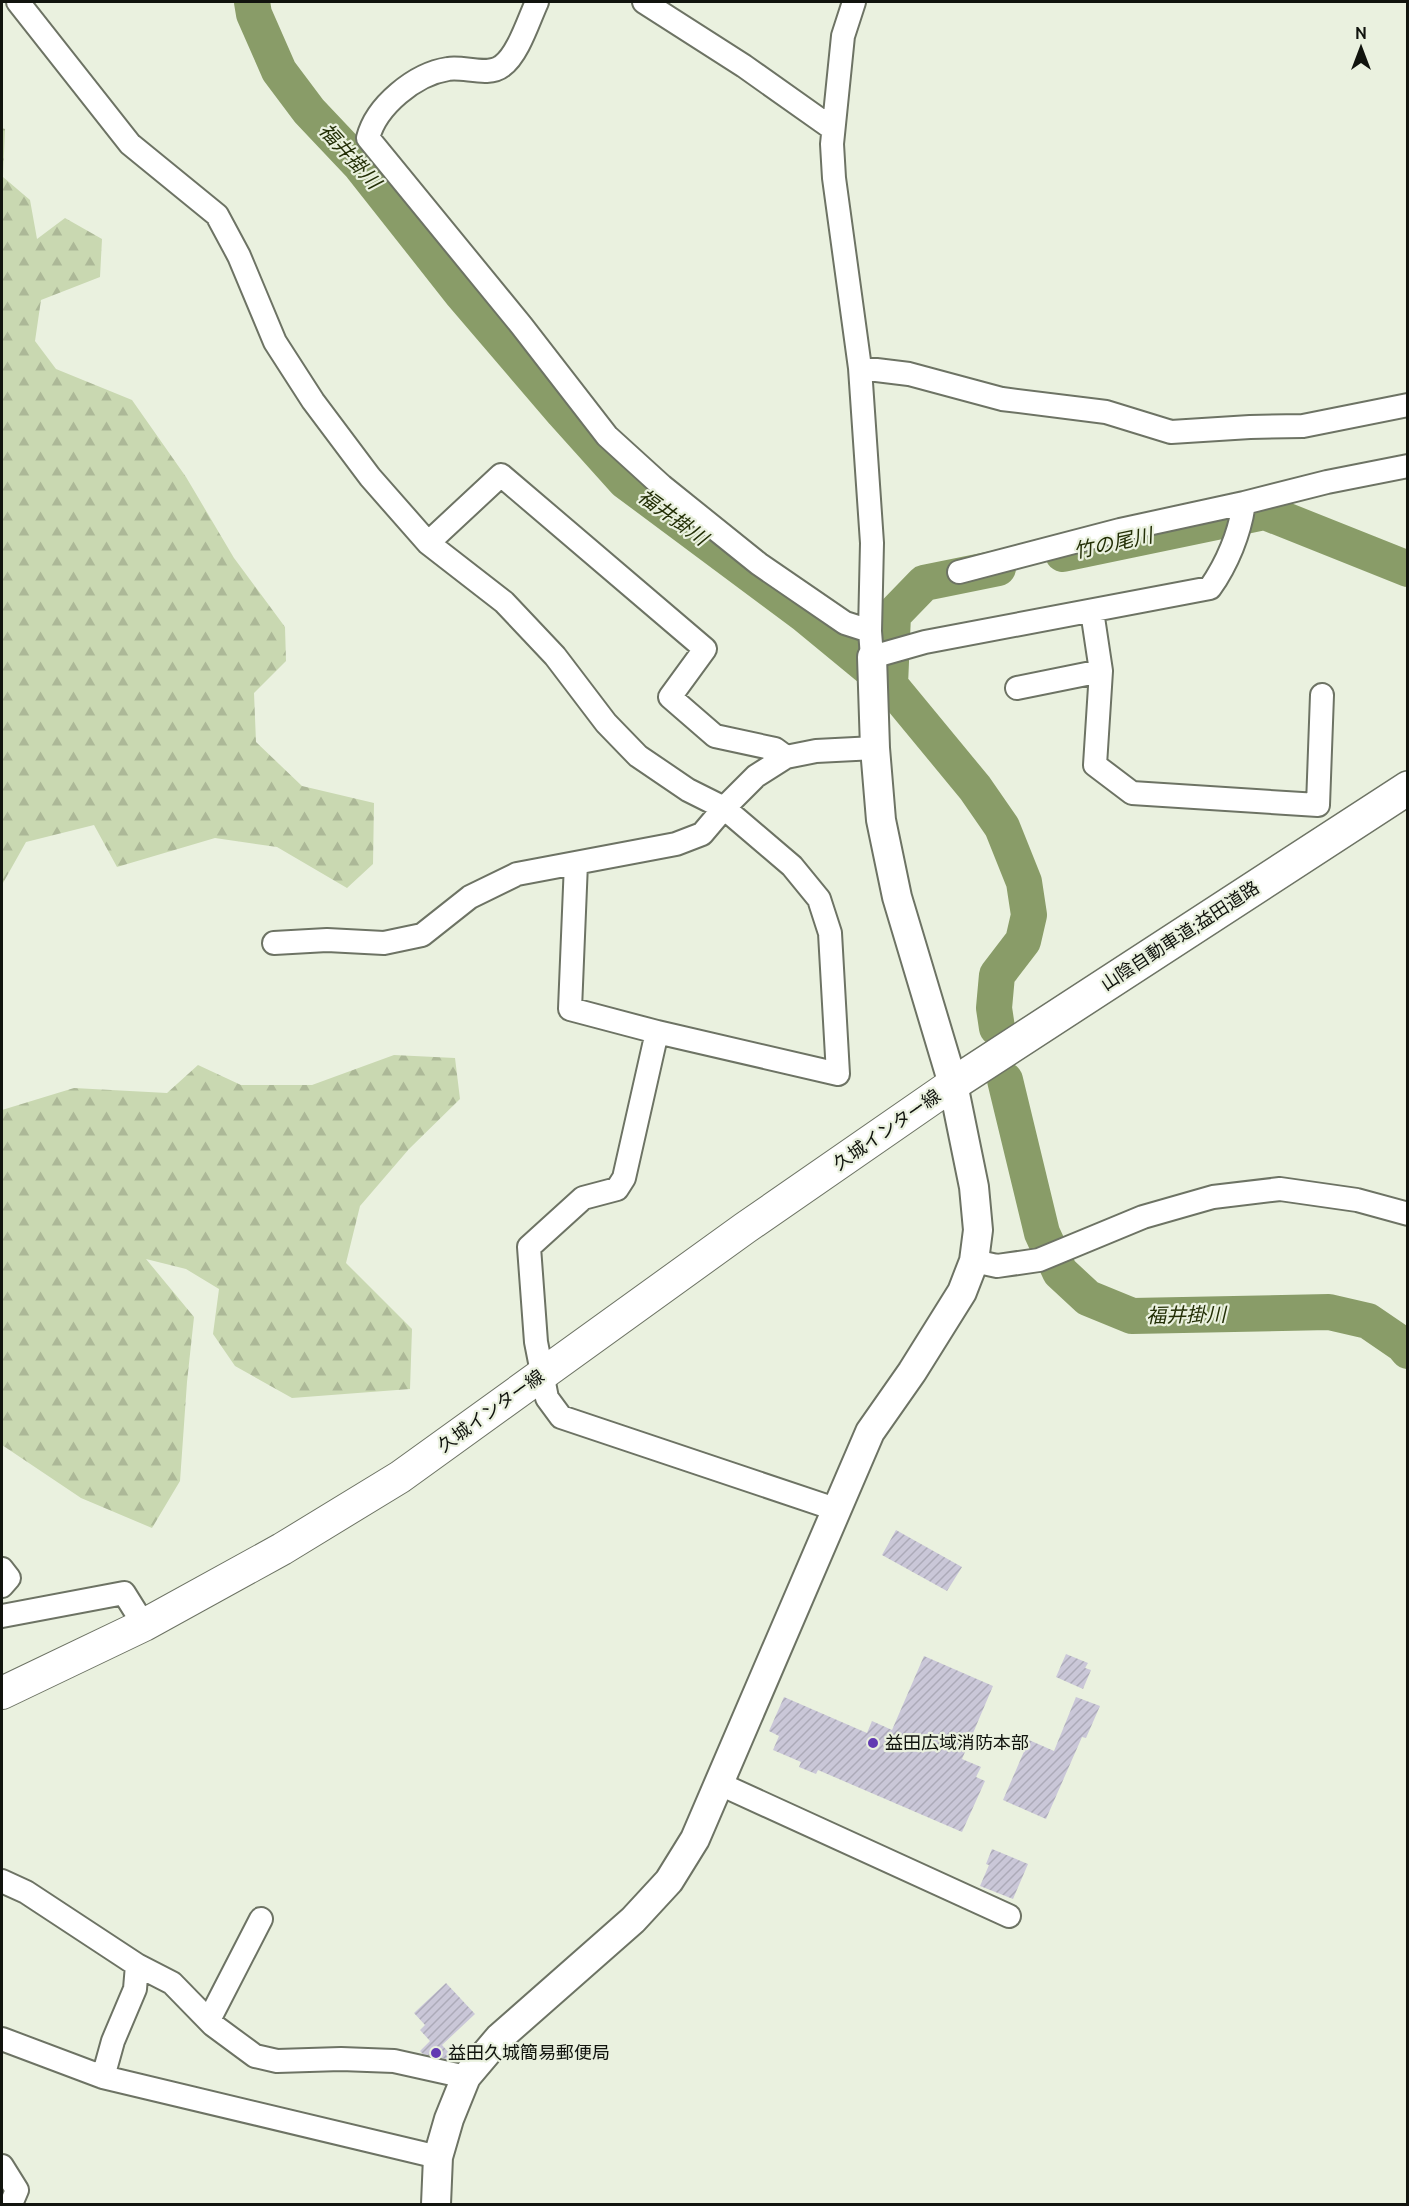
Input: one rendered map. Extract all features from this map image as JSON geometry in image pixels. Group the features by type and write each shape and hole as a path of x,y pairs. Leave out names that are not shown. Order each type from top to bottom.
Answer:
{"highway":[{"name":"山陰自動車道;益田道路","path":"953,1084 1407,788"}],"main road":[{"name":"久城インター線","path":"2,1693 144,1625 282,1549 390,1483 746,1228 953,1084"}],"street":[{"path":"18,2 130,144 217,214 239,256 275,342 313,401 370,477 428,543 504,602 555,656 606,723 638,756 688,790 724,808 792,866 819,899 830,933 838,1074 657,1032 570,1009 576,863"},
{"path":"537,2 516,49 502,67 486,71 449,68 424,76 389,102 371,125 368,138 521,325 607,436 662,486 759,564 845,623 871,644 925,642 1210,588 1223,570 1242,518 1244,503"},
{"path":"644,2 744,66 832,129"},
{"path":"436,2205 438,2157 449,2119 466,2077 499,2038 633,1920 669,1881 695,1839 870,1432 912,1372 962,1292 974,1261 978,1230 974,1187 953,1084 897,897 881,820 875,748 871,644 872,543 860,368 834,178 832,129 843,36 854,2"},
{"path":"860,368 909,374 1002,399 1106,412 1171,432 1303,426 1407,405"},
{"path":"959,573 1120,530 1407,466"},
{"path":"428,543 501,475 705,649 670,697 715,736 775,749 786,756"},
{"path":"1092,610 1101,670 1095,765 1132,793 1318,805 1322,695"},
{"path":"1017,688 1101,670"},
{"path":"274,943 327,940 384,943 422,935 470,897 517,874 676,844 702,834 756,776 786,756 816,751 875,748"},
{"path":"657,1032 624,1178 616,1189 583,1198 529,1247 536,1342 547,1398 561,1417 838,1510"},
{"path":"974,1261 997,1266 1039,1260 1143,1217 1213,1197 1280,1189 1357,1200 1407,1214"},
{"path":"2,1569 9,1578 2,1586"},
{"path":"2,1616 124,1593 144,1625"},
{"path":"720,1784 1009,1916"},
{"path":"2,1881 26,1892 137,1965 172,1983 209,2020 255,2056 277,2061 341,2059 394,2061 466,2077"},
{"path":"209,2020 261,1919"},
{"path":"103,2077 113,2042 135,1989 137,1965"},
{"path":"2,2039 103,2077 438,2157"},
{"path":"2,2166 17,2190 11,2205"}],"green space":[{"path":"2,128 5,129 3,177 30,200 37,239 65,218 102,239 100,277 41,300 35,341 56,369 132,400 186,477 234,558 285,627 286,661 254,693 256,742 302,786 374,803 373,864 347,888 277,847 215,838 117,867 94,825 26,842 3,883 2,881"},
{"path":"394,1055 455,1058 460,1099 409,1149 360,1206 346,1263 412,1329 410,1389 292,1398 235,1366 213,1334 219,1289 186,1269 146,1259 194,1317 180,1481 152,1528 81,1498 2,1445 2,1110 74,1088 167,1093 198,1065 241,1085 312,1085"}],"building":[{"path":"896,1530 962,1567 947,1591 882,1555"},
{"path":"1066,1654 1088,1663 1085,1668 1091,1670 1083,1689 1056,1677"},
{"name":"益田広域消防本部","path":"924,1656 993,1686 962,1759 981,1767 976,1777 985,1781 962,1832 818,1770 816,1774 799,1767 801,1762 773,1750 779,1736 769,1731 784,1697 867,1733 872,1721 892,1730"},
{"path":"1076,1697 1100,1706 1086,1738 1082,1737 1046,1819 1003,1800 1029,1740 1054,1751"},
{"path":"992,1849 1028,1864 1013,1899 980,1886 989,1865 986,1864"},
{"path":"446,1983 475,2014 442,2045 451,2055 446,2059 423,2054 420,2051 430,2041 420,2030 425,2025 414,2013"}],"waterway":[{"name":"福井掛川","path":"252,2 254,14 279,71 309,111 361,166 462,294 625,481 805,615 890,685 975,788 1002,827 1024,882 1029,915 1023,941 997,975 994,1008 997,1028"},
{"name":"竹の尾川","path":"1063,554 1265,512 1408,569"},
{"name":"竹の尾川","path":"890,685 893,615 924,583 998,568"},
{"name":"福井掛川","path":"1005,1080 1042,1233 1060,1272 1088,1298 1132,1316 1329,1312 1368,1321 1408,1351"}],"place":[{"name":"益田広域消防本部","path":"873,1743"},
{"name":"益田久城簡易郵便局","path":"436,2053"}]}
